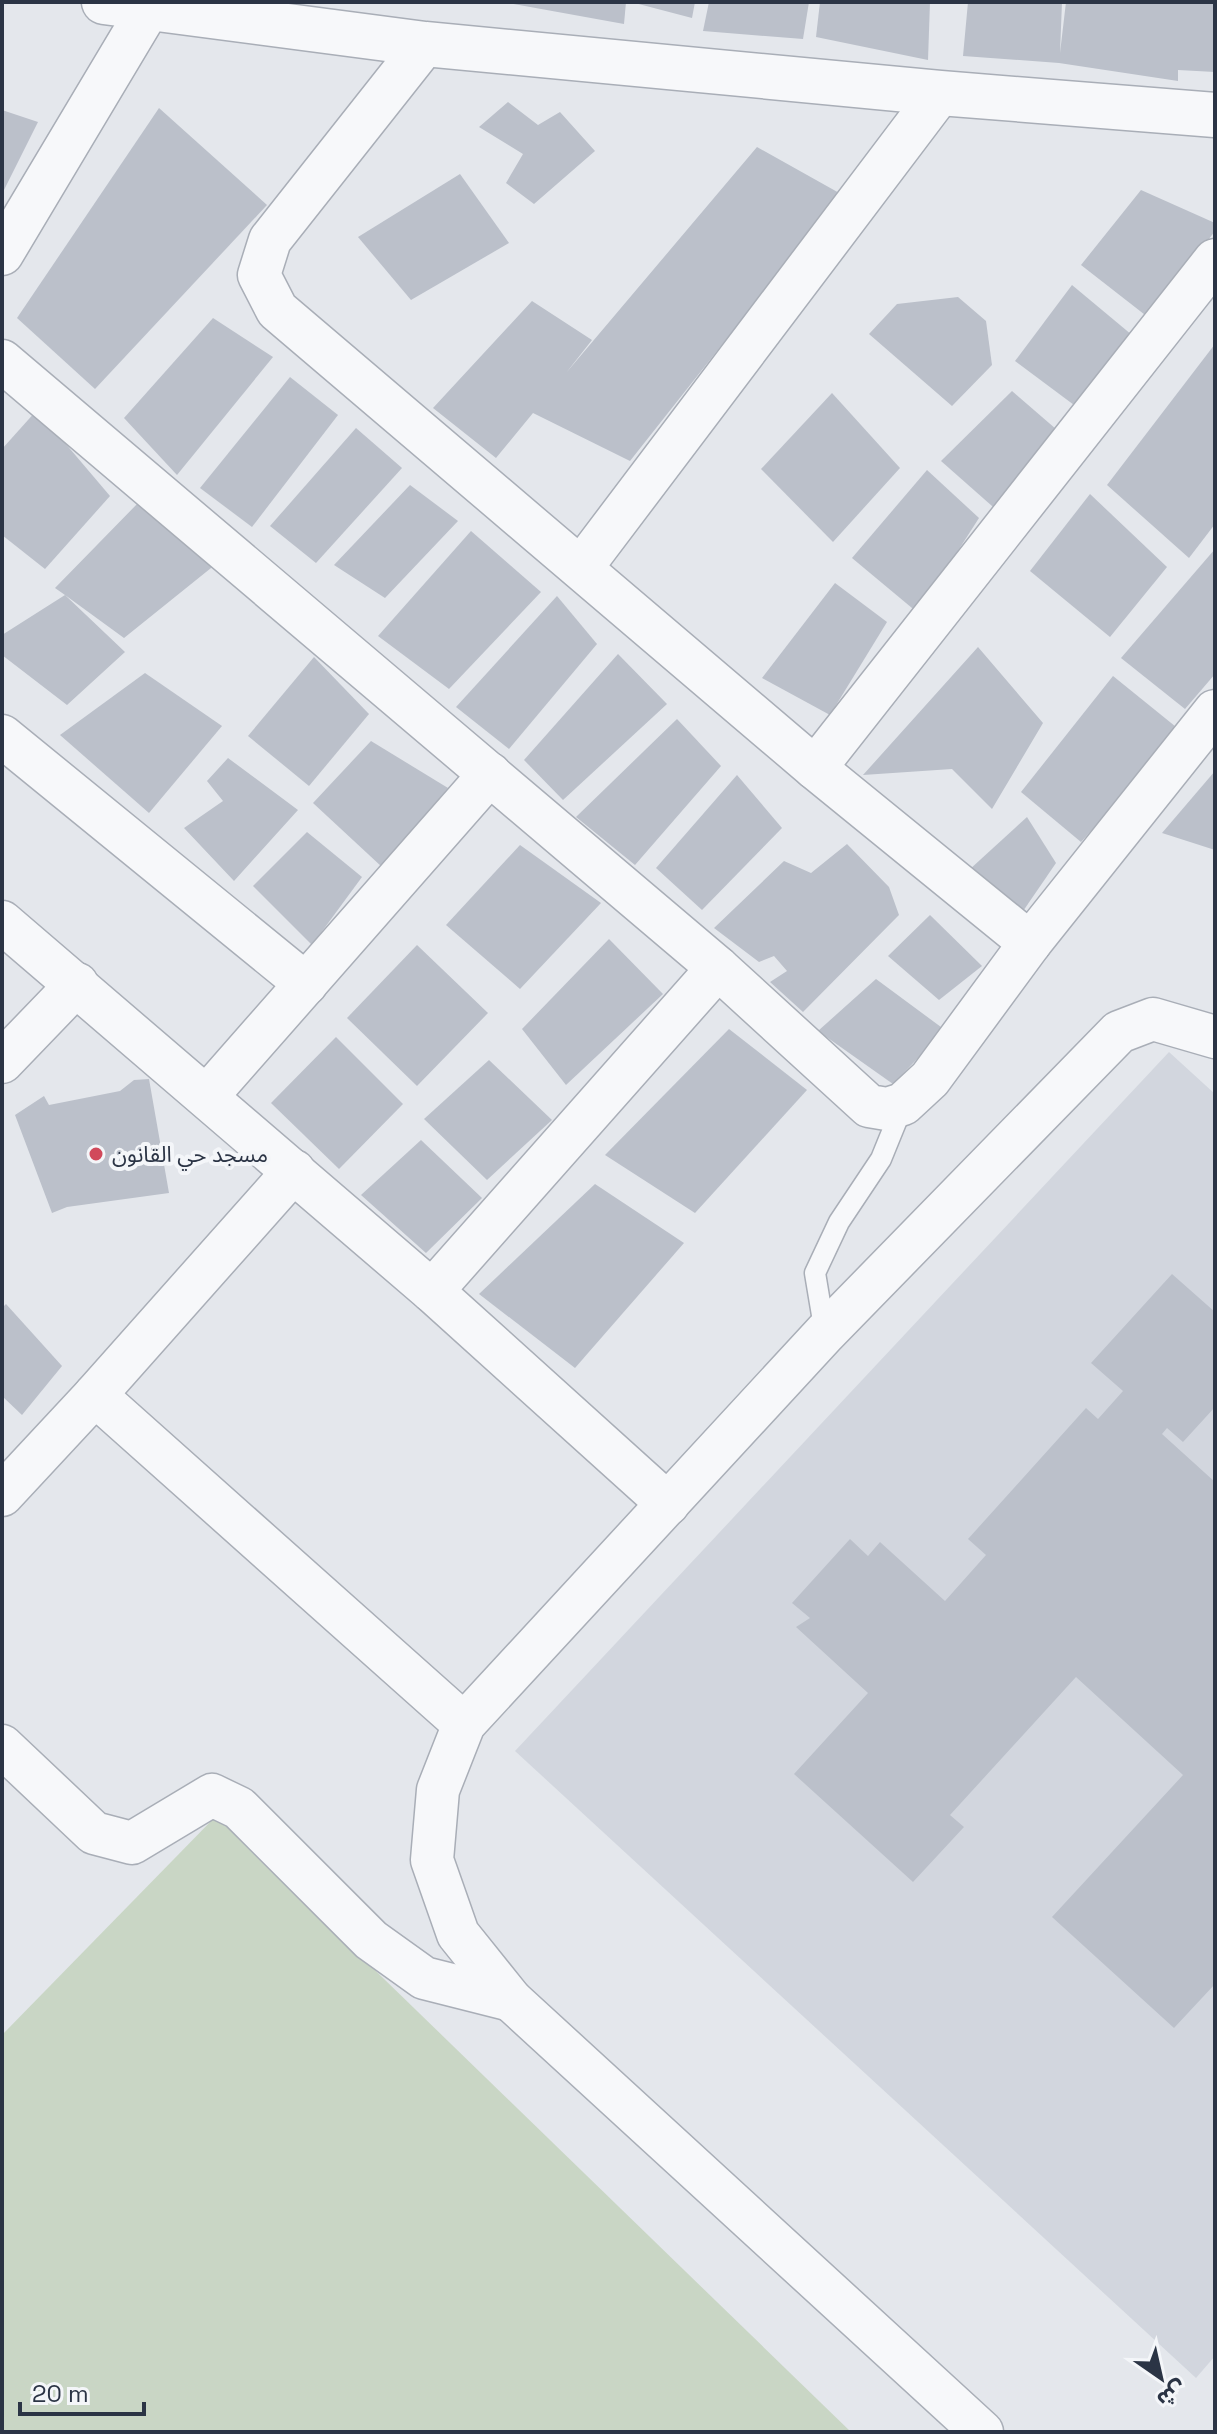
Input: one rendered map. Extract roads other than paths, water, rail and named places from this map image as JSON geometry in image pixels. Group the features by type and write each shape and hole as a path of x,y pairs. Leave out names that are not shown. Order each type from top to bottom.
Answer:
{"street":[{"path":"104,2 425,44 940,93 1215,115"},
{"path":"2,254 149,8"},
{"path":"425,44 270,240 259,275 277,310 815,768 1030,943"},
{"path":"581,568 940,93"},
{"path":"815,768 1215,260"},
{"path":"2,361 718,968 869,1106 887,1109 903,1104 930,1079 1030,943 1215,711"},
{"path":"2,736 306,984"},
{"path":"207,1096 490,774"},
{"path":"2,922 432,1291 668,1504"},
{"path":"432,1291 718,968"},
{"path":"2,1062 77,984"},
{"path":"982,2432 511,2000 458,1934 432,1860 438,1790 464,1724 825,1333 1119,1032 1153,1019 1215,1037"},
{"path":"2,1495 294,1171"},
{"path":"95,1395 464,1724"},
{"path":"2,1746 94,1833 132,1843 212,1795 239,1808 371,1940 424,1978 511,2000"}],"lane":[{"path":"825,1333 815,1273 839,1222 881,1159 903,1104"}],"place":[{"name":"مسجد حي القانون","path":"96,1154"}]}
